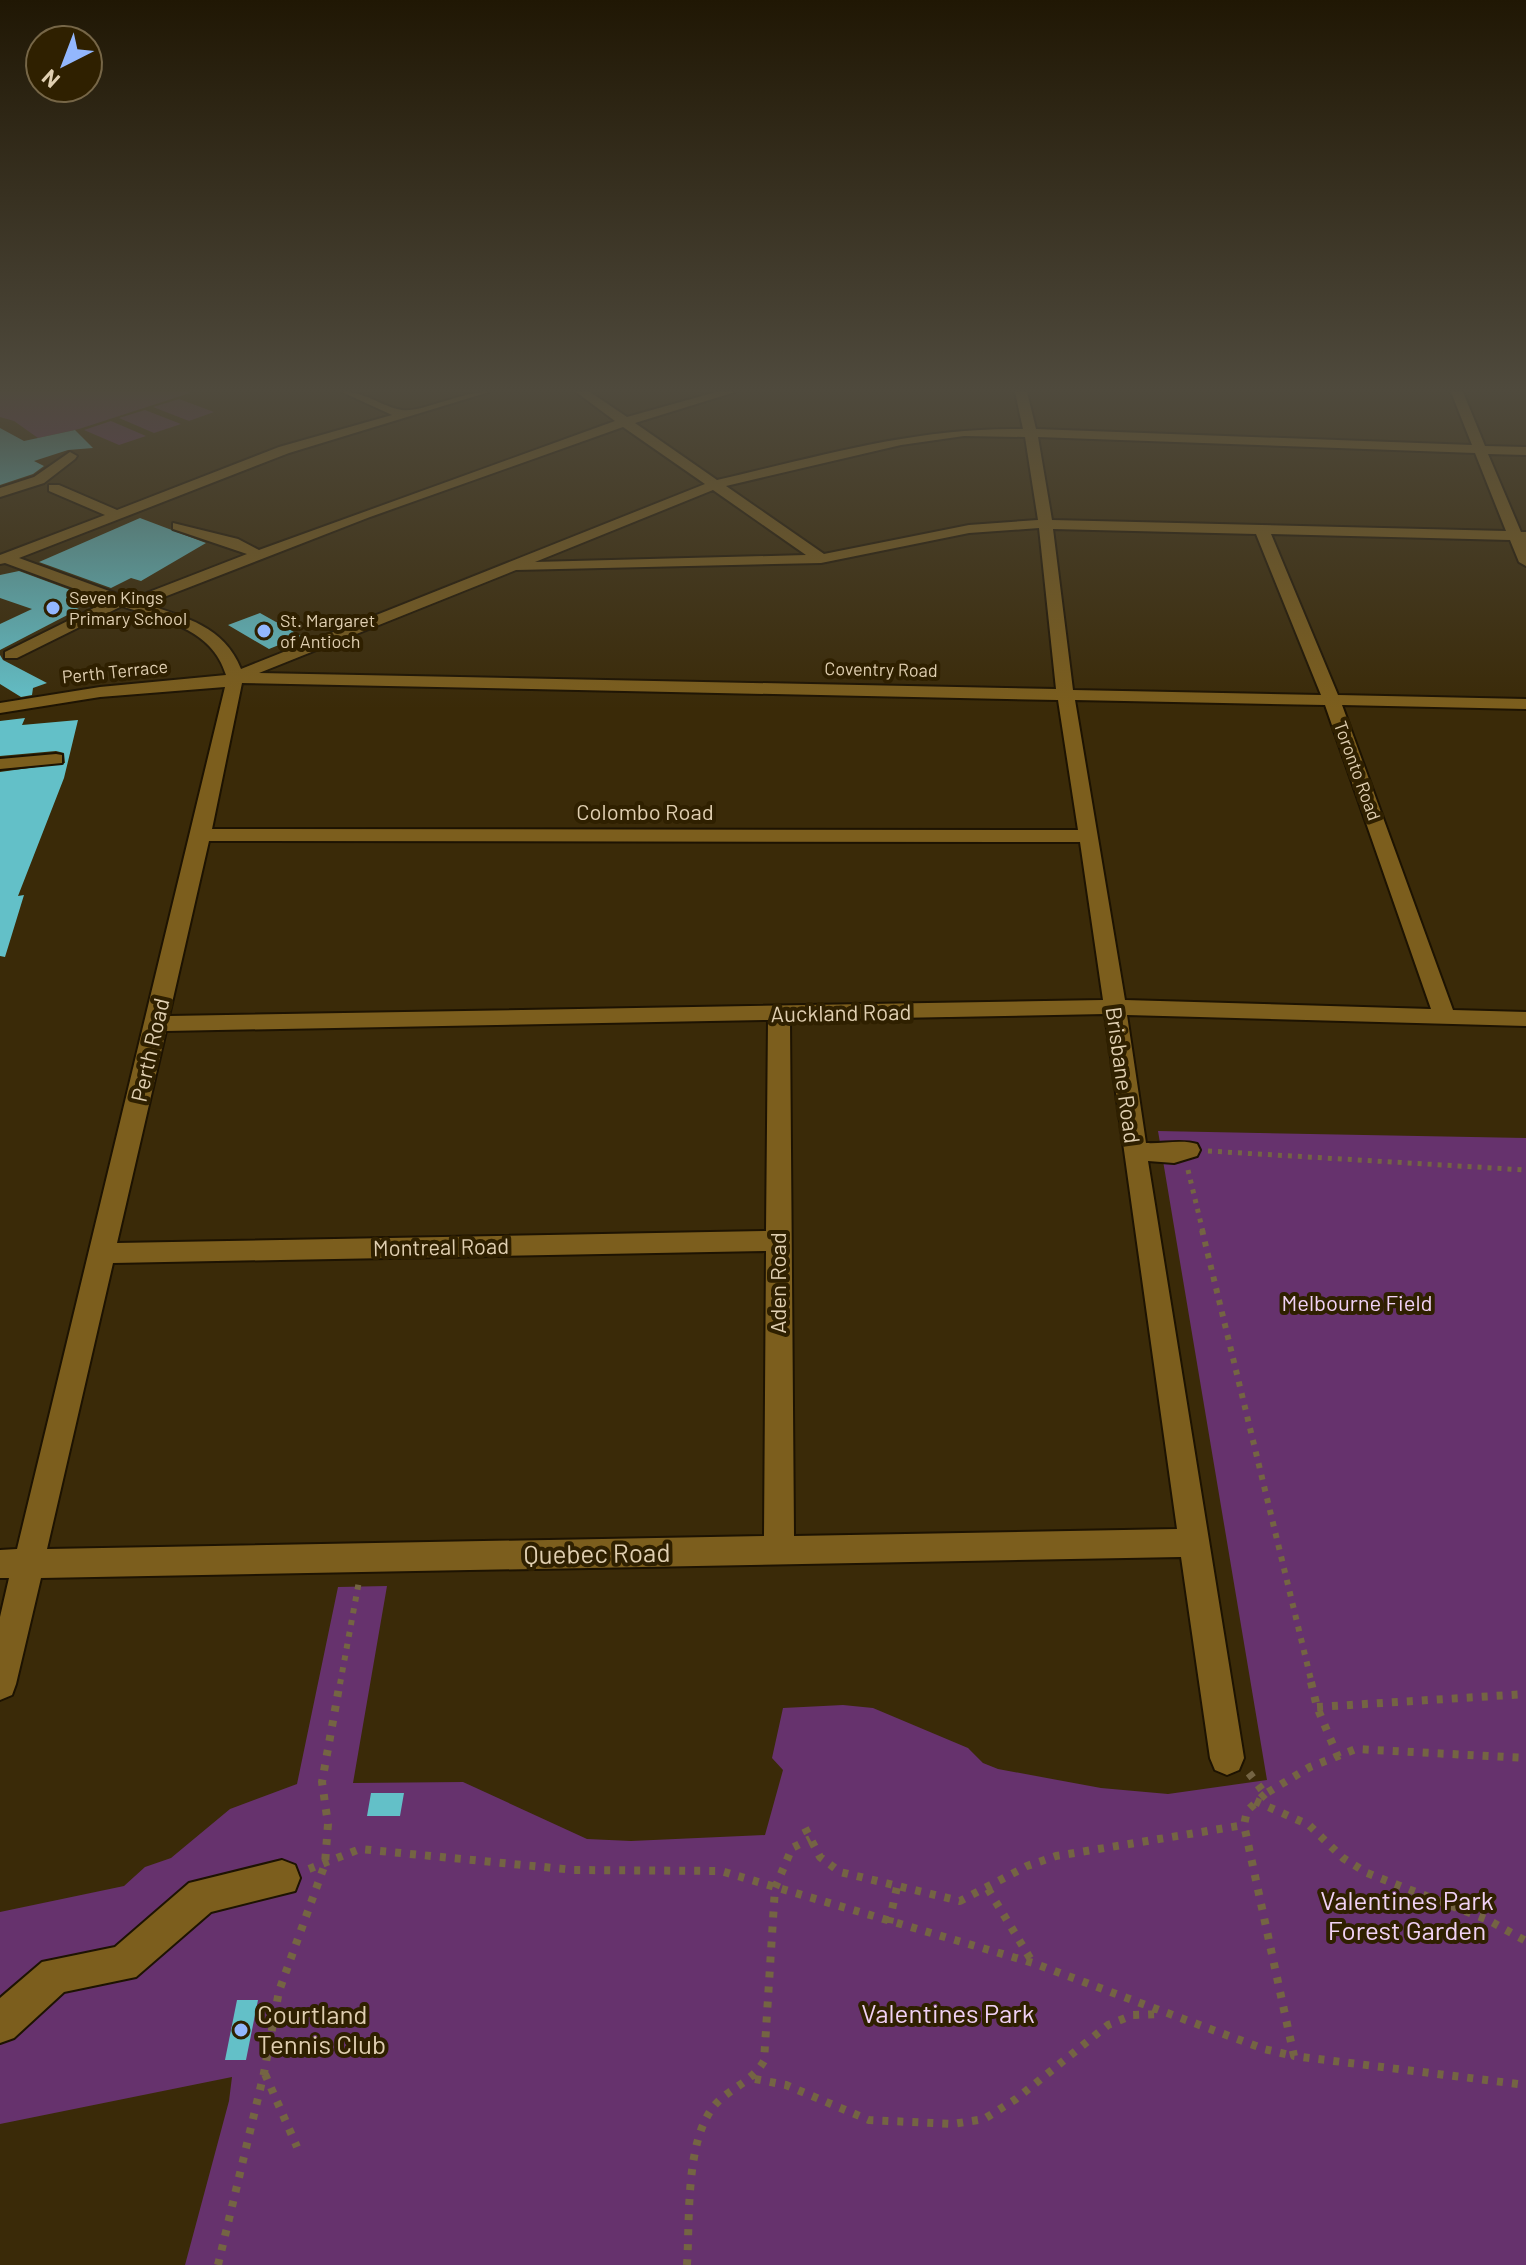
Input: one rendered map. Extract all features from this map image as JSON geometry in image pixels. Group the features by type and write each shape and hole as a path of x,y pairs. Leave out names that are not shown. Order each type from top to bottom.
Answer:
{"street":[{"path":"77,498 115,514"},
{"path":"3,559 158,498"},
{"path":"11,655 129,601 414,498"},
{"path":"3,559 181,619 213,637 229,655 235,678 682,498"},
{"path":"732,498 821,559"},
{"name":"Brisbane Road","path":"1042,498 1065,693 1104,927 1134,1151 1227,1758"},
{"path":"1503,498 1521,536 1526,562"},
{"path":"514,565 542,569 821,559 969,529 1044,524 1521,536"},
{"path":"178,526 233,542 257,554"},
{"name":"Toronto Road","path":"1261,528 1331,698 1445,1017"},
{"name":"Coventry Road","path":"235,678 1526,704"},
{"name":"Perth Terrace","path":"0,708 100,692 210,684 235,678"},
{"name":"Perth Road","path":"0,1684 13,1564 104,1253 235,678"},
{"path":"0,764 56,759"},
{"name":"Colombo Road","path":"201,835 1088,836"},
{"name":"Auckland Road","path":"155,1024 1113,1007 1526,1019"},
{"name":"Aden Road","path":"779,1014 779,1552"},
{"path":"1134,1151 1174,1154 1188,1150"},
{"name":"Montreal Road","path":"104,1253 778,1241"},
{"name":"Quebec Road","path":"13,1564 1194,1543"},
{"path":"0,2024 55,1975 123,1964 202,1896 282,1878"}],"path":[{"path":"1338,1757 1317,1707 1188,1172 1188,1150 1526,1170"},
{"path":"218,2265 264,2073 279,1991 325,1864 328,1824 322,1782 363,1557"},
{"path":"1317,1707 1526,1694"},
{"path":"1294,2056 1244,1825 1254,1801 1310,1767 1356,1749 1526,1758"},
{"path":"1227,1758 1253,1775 1265,1794"},
{"path":"1254,1801 1288,1813 1317,1831 1339,1858 1364,1872 1399,1888 1439,1899 1512,1931 1526,1941"},
{"path":"805,1828 820,1857 840,1872 882,1879 897,1887 913,1887 960,1901 1036,1863 1081,1851 1190,1836 1225,1825 1244,1825"},
{"path":"687,2265 698,2140 712,2107 755,2079 764,2061 775,1888 792,1848 810,1839"},
{"path":"282,1878 360,1849 574,1870 721,1871 1033,1963 1264,2049 1294,2056 1526,2085"},
{"path":"889,1923 897,1887"},
{"path":"988,1889 1033,1963"},
{"path":"755,2079 786,2085 869,2120 953,2124 984,2119 1016,2099 1108,2025 1133,2015 1168,2014"},
{"path":"264,2073 297,2147"}],"green space":[{"name":"Valentines Park","path":"1158,1131 1526,1138 1526,2265 185,2265 229,2101 232,2077 0,2124 0,1912 124,1886 145,1867 171,1858 230,1809 297,1784 338,1587 387,1586 353,1783 463,1782 587,1839 631,1841 765,1835 783,1770 772,1758 783,1708 843,1705 873,1708 968,1748 983,1763 998,1769 1101,1788 1168,1794 1267,1780"}],"building":[{"path":"140,518 206,543 141,581 131,578 111,588 39,562"},
{"name":"Seven Kings Primary School","path":"19,571 92,598 74,607 79,609 0,650 0,624 32,609 0,598 0,575"},
{"name":"St. Margaret of Antioch","path":"260,613 301,636 269,649 228,625"},
{"path":"0,655 3,660 47,683 33,688 32,695 21,697 0,684"},
{"path":"25,718 22,725 78,720 64,778 18,896 24,895 5,957 0,956 0,772 65,763 64,753 56,751 0,756 0,721"},
{"path":"371,1793 404,1793 400,1816 367,1816"},
{"name":"Courtland Tennis Club","path":"237,2000 258,2000 246,2060 225,2060"}],"place":[{"name":"Seven Kings Primary School","path":"53,608"},
{"name":"St. Margaret of Antioch","path":"264,631"},
{"name":"Courtland Tennis Club","path":"241,2030"}],"park label":[{"name":"Melbourne Field","path":"1357,1303"},
{"name":"Valentines Park Forest Garden","path":"1407,1916"}]}
